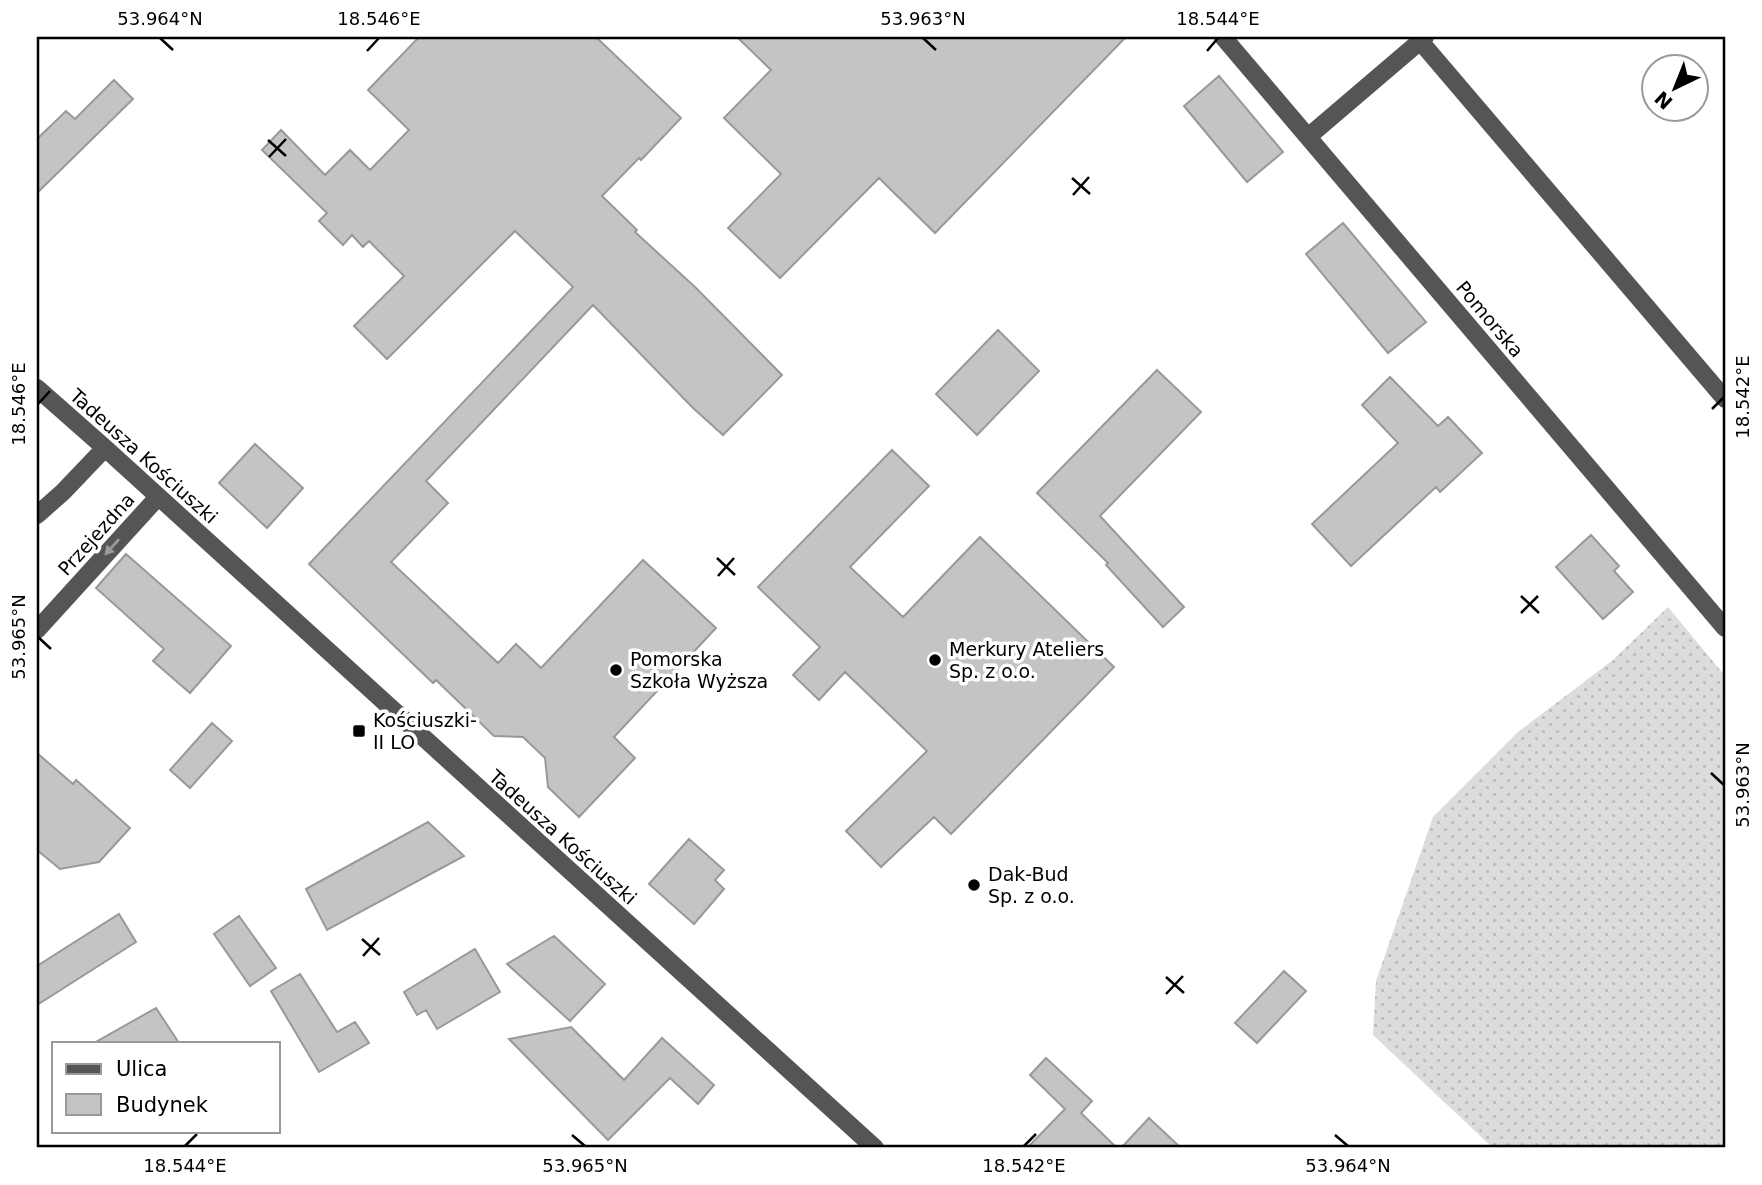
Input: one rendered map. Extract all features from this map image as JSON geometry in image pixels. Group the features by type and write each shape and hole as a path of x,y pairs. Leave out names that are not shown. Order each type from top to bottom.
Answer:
{"street":[{"name":"Pomorska","path":"1223,37 1725,628"},
{"path":"1309,136 1422,39 1725,399"},
{"name":"Tadeusza Kościuszki","path":"37,388 875,1148"},
{"path":"37,515 105,448"},
{"name":"Przejezdna","path":"37,630 158,497"}],"shaded area":[{"path":"1668,607 1725,676 1725,1148 1493,1148 1373,1035 1376,981 1433,817 1518,732 1613,660"}],"building":[{"path":"419,37 596,37 681,118 602,196 637,230 635,232 695,287 782,375 723,435 693,408 593,305 426,481 448,503 391,562 498,663 516,644 541,668 643,560 716,628 614,737 635,758 579,817 548,787 545,758 523,737 494,736 436,680 433,683 309,564 573,287 515,231 387,359 354,326 404,276 369,241 363,247 352,235 343,245 319,221 327,213 262,150 281,130 325,175 350,150 370,170 409,130 368,90"},
{"path":"737,37 1126,37 935,233 879,178 780,278 728,228 781,174 724,118 771,70"},
{"path":"1219,76 1283,152 1247,182 1184,106"},
{"path":"114,80 133,99 37,193 37,139 66,111 75,119"},
{"path":"1343,223 1426,322 1388,353 1306,254"},
{"path":"998,330 1039,371 977,435 936,394"},
{"path":"1157,370 1201,412 1100,516 1184,607 1163,627 1106,565 1108,563 1037,493"},
{"path":"1390,377 1438,426 1448,417 1482,453 1440,492 1436,487 1351,566 1312,524 1398,443 1362,405"},
{"path":"255,444 303,488 267,528 219,483"},
{"path":"892,450 929,486 850,567 903,617 980,537 1114,667 951,834 934,817 881,867 846,831 927,751 845,672 819,700 793,675 820,647 758,587"},
{"path":"1591,535 1619,566 1614,571 1633,592 1603,619 1556,567"},
{"path":"126,554 231,646 190,693 153,661 164,649 96,588"},
{"path":"212,723 232,741 190,788 170,770"},
{"path":"37,753 73,784 76,780 130,828 99,862 60,869 37,850"},
{"path":"428,822 464,856 327,930 306,889"},
{"path":"689,839 724,870 715,880 724,889 694,924 649,884"},
{"path":"119,914 136,942 37,1005 37,966"},
{"path":"239,916 276,968 250,986 214,934"},
{"path":"554,936 605,984 570,1021 507,964"},
{"path":"475,949 500,992 437,1029 426,1010 417,1015 404,992"},
{"path":"1284,971 1306,991 1257,1043 1235,1023"},
{"path":"300,974 337,1032 355,1022 369,1043 319,1072 271,991"},
{"path":"156,1008 178,1042 96,1042"},
{"path":"571,1027 624,1080 662,1038 714,1085 698,1104 670,1078 608,1140 509,1039"},
{"path":"1046,1058 1092,1101 1081,1113 1117,1148 1027,1148 1065,1109 1030,1075"},
{"path":"1149,1118 1181,1148 1121,1148"}],"place":[{"name":"Merkury Ateliers Sp. z o.o.","path":"935,660"},
{"name":"Pomorska Szkoła Wyższa","path":"616,670"},
{"name":"Kościuszki- II LO","path":"359,731"},
{"name":"Dak-Bud Sp. z o.o.","path":"974,885"}]}
